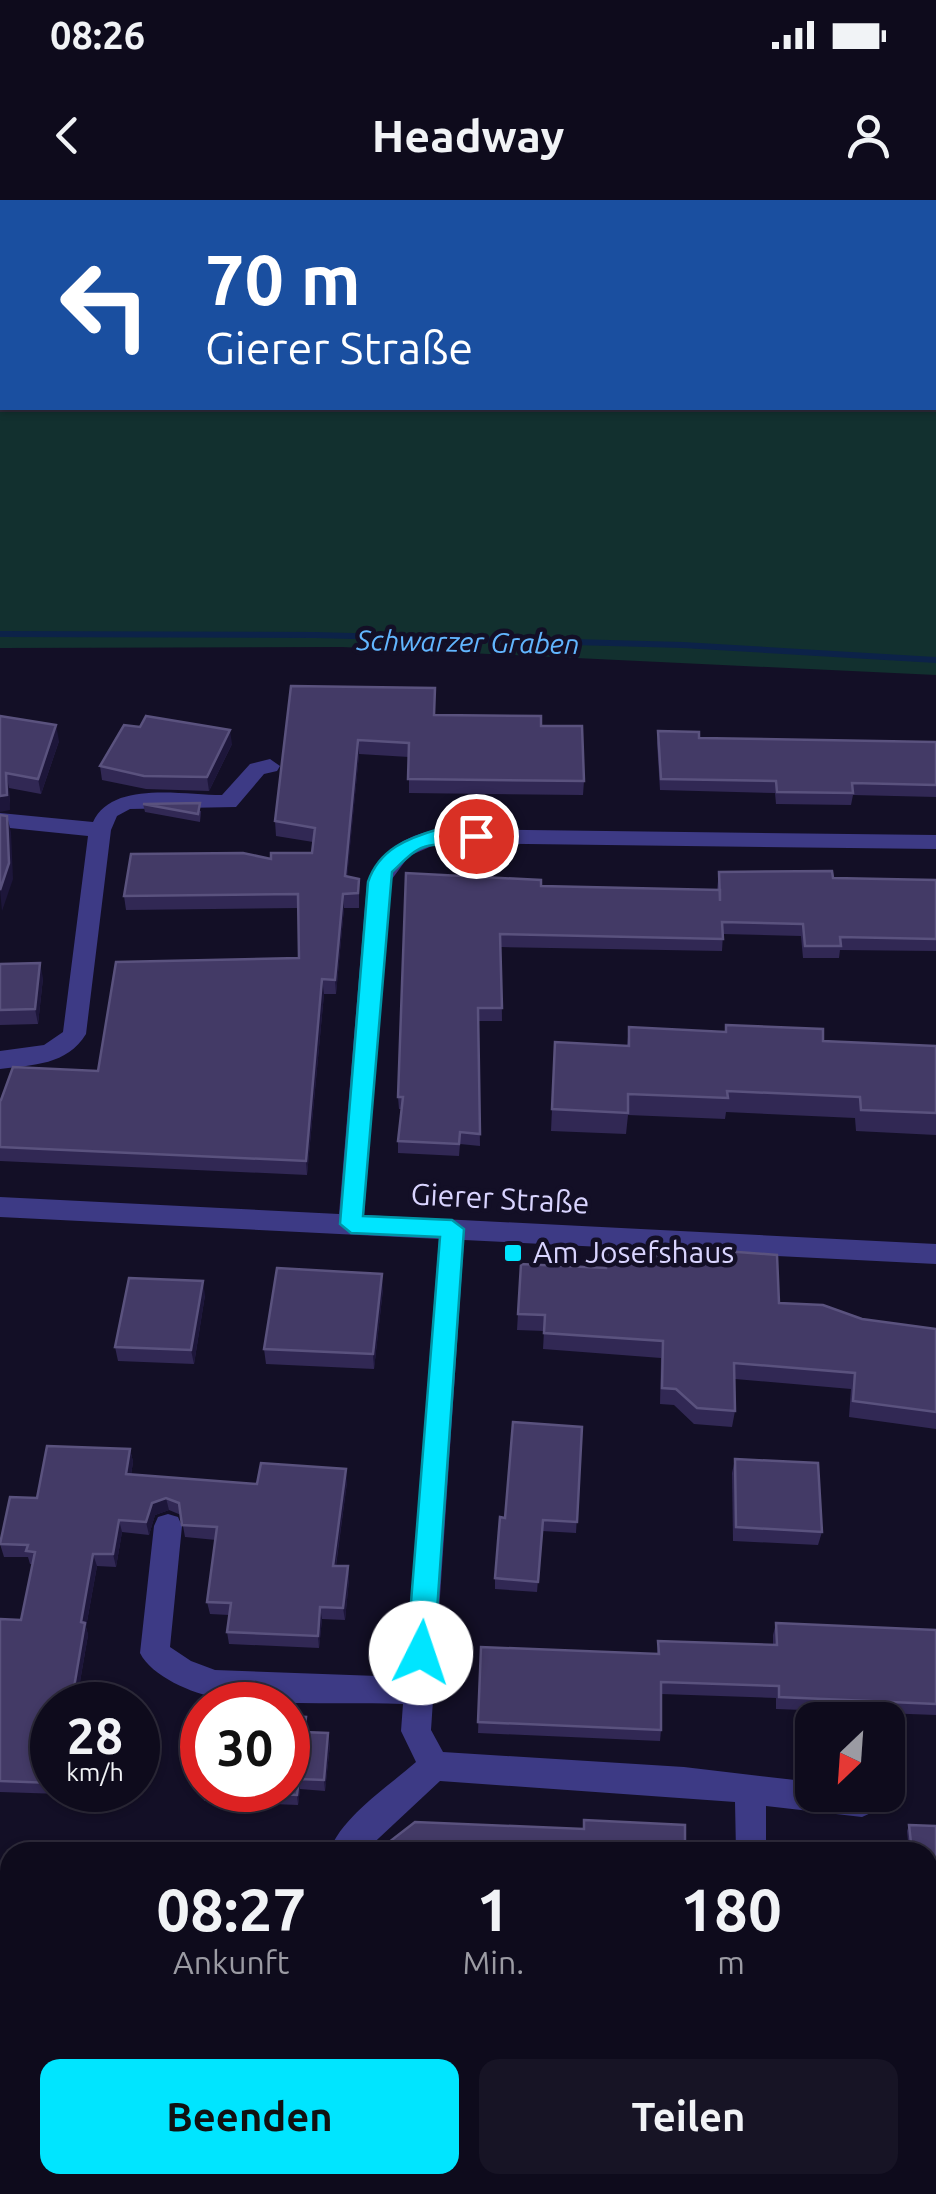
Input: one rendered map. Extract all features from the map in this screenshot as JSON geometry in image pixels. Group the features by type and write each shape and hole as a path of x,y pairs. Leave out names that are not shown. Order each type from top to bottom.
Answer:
{"street":[{"path":"0,1060 54,1052 68,1044 74,1034 100,830 108,812 126,802 228,802 257,769 270,766"},
{"path":"0,820 100,830"},
{"path":"351,1224 378,882 383,868 411,844 439,836 936,842"},
{"name":"Gierer Straße","path":"0,1207 936,1254"},
{"path":"434,1766 416,1730 452,1229"},
{"path":"168,1526 155,1653 181,1671 215,1684 418,1692"},
{"path":"353,1842 434,1766 795,1794"},
{"path":"750,1788 751,1842"}],"green space":[{"path":"0,410 936,410 936,675 342,647 0,648"}],"building":[{"path":"291,686 435,688 434,715 541,716 541,726 582,726 584,781 408,779 409,743 358,740 345,876 359,879 358,893 343,894 335,980 322,979 306,1161 0,1147 0,1100 13,1067 98,1071 116,962 299,958 298,894 124,896 131,854 243,853 271,859 271,853 312,853 315,828 275,821"},
{"path":"0,716 56,725 38,779 6,773 7,795 0,796"},
{"path":"146,716 230,730 207,777 144,776 100,766 124,725 140,727"},
{"path":"658,731 699,732 699,738 936,742 936,785 852,783 853,793 777,792 776,781 661,779"},
{"path":"200,803 198,814 143,804"},
{"path":"0,815 7,816 9,863 0,890"},
{"path":"832,871 833,878 936,880 936,939 840,937 841,946 805,946 803,924 722,922 723,939 500,934 502,1008 478,1008 480,1134 460,1132 459,1144 398,1141 403,1097 398,1097 406,873 541,880 541,886 720,890 719,872"},
{"path":"40,963 35,1009 0,1010 0,964"},
{"path":"726,1025 823,1029 823,1041 936,1046 936,1113 861,1110 860,1097 727,1091 728,1098 628,1094 628,1113 552,1109 555,1042 629,1046 629,1027 726,1032"},
{"path":"659,1246 777,1255 779,1303 823,1305 862,1319 936,1329 936,1412 853,1401 855,1373 734,1363 735,1411 697,1408 676,1389 662,1388 663,1341 544,1333 545,1315 518,1314 521,1264 606,1268 606,1254 659,1256"},
{"path":"277,1268 382,1274 373,1354 264,1349"},
{"path":"129,1278 203,1281 191,1350 115,1347"},
{"path":"513,1422 582,1427 577,1522 543,1520 538,1582 495,1578 500,1517 505,1518"},
{"path":"47,1446 130,1449 126,1474 257,1484 261,1463 346,1469 333,1566 348,1566 343,1608 320,1607 318,1636 227,1632 231,1603 207,1602 217,1527 182,1525 179,1503 166,1498 152,1503 146,1522 119,1520 113,1554 93,1554 75,1682 30,1682 30,1782 0,1781 0,1619 21,1620 35,1552 26,1551 28,1545 0,1544 10,1497 37,1498"},
{"path":"735,1459 818,1463 822,1532 736,1527"},
{"path":"776,1623 936,1630 936,1704 779,1697 779,1686 661,1682 661,1730 478,1722 481,1647 659,1654 658,1641 777,1645"},
{"path":"310,1732 328,1733 324,1780 310,1779"},
{"path":"584,1820 685,1825 685,1842 389,1842 415,1822 584,1829"},
{"path":"909,1825 936,1826 936,1842 911,1842"}],"waterway":[{"name":"Schwarzer Graben","path":"0,634 315,635 683,645 936,660"}],"place":[{"name":"Am Josefshaus","path":"513,1253"}],"route":[{"path":"421,1653 452,1229 351,1224 378,882 383,868 411,844 439,836 476,836"}]}
